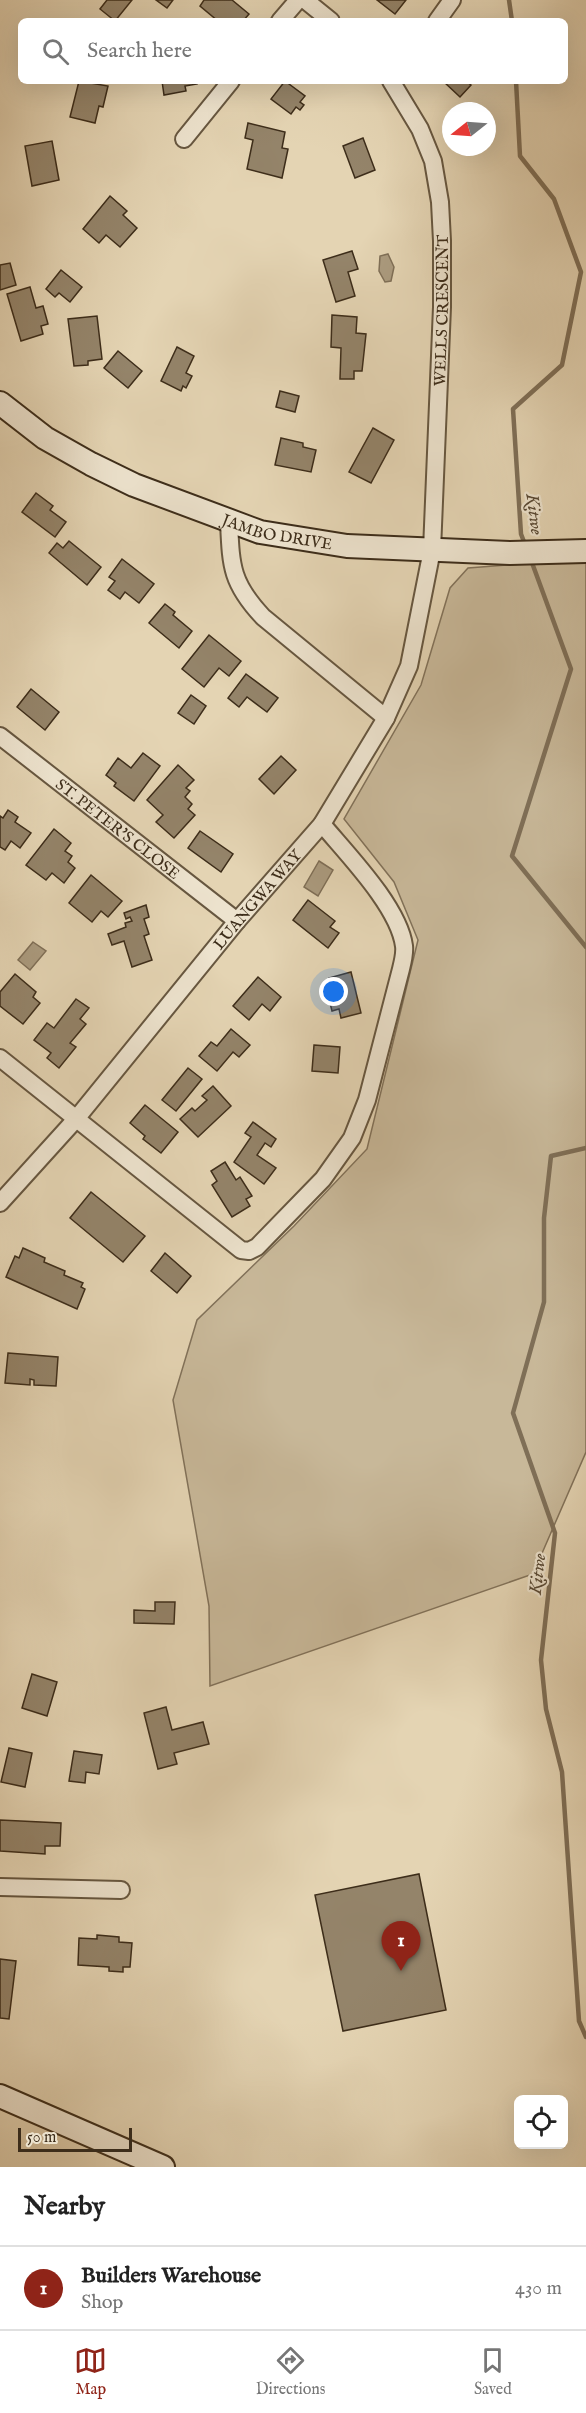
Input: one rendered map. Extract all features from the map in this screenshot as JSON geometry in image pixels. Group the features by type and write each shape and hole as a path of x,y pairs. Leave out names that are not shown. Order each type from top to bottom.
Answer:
{"main road":[{"name":"JAMBO DRIVE","path":"0,403 45,438 91,464 134,485 260,532 346,546 510,553 578,551"},
{"path":"0,2096 164,2167"}],"street":[{"path":"283,18 298,0"},
{"path":"305,0 327,18"},
{"path":"439,18 452,0"},
{"path":"184,139 229,84"},
{"name":"WELLS CRESCENT","path":"393,84 420,129 433,161 440,202 442,307 432,550"},
{"path":"229,522 231,564 236,580 249,602 263,617 386,718"},
{"name":"LUANGWA WAY","path":"0,1203 76,1119 237,921 322,824 386,718 409,666 432,550"},
{"name":"ST. PETER'S CLOSE","path":"0,736 237,921"},
{"path":"0,1058 245,1251 257,1247 323,1179 352,1138 367,1100 405,948 401,930 394,916 355,863 322,824"},
{"path":"0,1887 122,1890"}],"shaded area":[{"path":"388,254 394,267 391,281 385,282 379,271 380,256"},
{"path":"586,559 586,1452 533,1574 210,1686 209,1606 173,1400 197,1320 294,1226 367,1149 418,940 394,882 344,819 421,685 450,588 468,568"},
{"path":"319,861 333,870 318,896 304,887"},
{"path":"33,942 46,951 30,970 18,960"}],"building":[{"path":"107,0 132,0 117,18 111,18 100,9"},
{"path":"156,0 173,0 167,8"},
{"path":"204,0 232,0 249,14 246,18 214,18 200,6"},
{"path":"377,0 406,0 395,14"},
{"path":"78,84 108,86 103,107 99,106 95,123 70,117"},
{"path":"162,84 197,84 185,86 186,91 164,95"},
{"path":"283,84 289,84 305,96 300,102 304,105 300,110 296,107 291,114 271,99"},
{"path":"446,84 471,85 460,97"},
{"path":"248,123 285,132 282,148 288,149 282,178 247,169 253,140 245,138"},
{"path":"363,138 375,170 355,178 343,146"},
{"path":"52,141 59,180 32,186 25,146"},
{"path":"110,196 127,211 123,215 137,228 120,247 106,235 99,243 83,229"},
{"path":"352,251 358,269 348,272 355,296 336,302 323,260"},
{"path":"10,263 16,285 0,290 0,265"},
{"path":"61,270 82,287 70,302 59,293 55,297 46,289"},
{"path":"30,287 36,308 43,306 48,324 41,326 43,334 21,341 7,294"},
{"path":"332,315 357,317 356,333 366,334 362,371 354,371 354,379 340,379 341,348 331,347"},
{"path":"97,316 102,359 88,361 88,365 74,366 68,319"},
{"path":"177,347 194,356 186,373 192,376 186,388 183,386 181,391 161,381"},
{"path":"118,351 142,371 128,388 104,368"},
{"path":"280,391 299,396 295,412 276,407"},
{"path":"373,428 394,440 371,483 349,472"},
{"path":"281,438 303,443 303,447 316,450 311,472 275,465"},
{"path":"36,493 53,506 50,510 66,522 55,537 22,512"},
{"path":"69,541 101,567 87,585 49,553 57,543 63,548"},
{"path":"122,559 154,584 139,603 125,592 120,599 108,590 115,581 109,577"},
{"path":"165,604 175,612 173,615 192,631 179,648 149,623"},
{"path":"209,635 241,661 229,676 219,668 204,687 182,669"},
{"path":"246,674 278,698 267,712 247,697 239,707 228,698"},
{"path":"31,689 59,712 45,730 17,707"},
{"path":"191,695 206,706 194,724 178,713"},
{"path":"143,753 160,766 134,801 114,786 116,783 106,775 118,758 131,768"},
{"path":"281,756 296,770 274,794 259,779"},
{"path":"178,765 194,780 186,788 190,791 185,797 192,804 188,809 195,815 174,838 156,822 163,815 147,800"},
{"path":"8,810 18,817 15,822 31,833 20,848 11,841 5,850 0,847 0,816 3,818"},
{"path":"54,829 71,843 65,851 72,856 68,862 75,868 64,883 52,873 46,880 26,865"},
{"path":"200,831 233,854 221,872 188,848"},
{"path":"91,875 122,901 108,917 101,911 92,922 69,903"},
{"path":"308,900 335,921 330,927 339,933 328,948 293,920"},
{"path":"146,905 149,917 144,919 149,934 144,936 152,960 132,967 124,941 112,945 108,934 126,927 125,923 132,921 130,917 126,919 124,913"},
{"path":"351,972 361,1013 341,1018 339,1009 332,1011 327,991 332,989 329,978"},
{"path":"15,974 36,992 33,997 40,1003 23,1024 0,1006 0,992"},
{"path":"258,977 281,997 270,1011 262,1004 249,1020 233,1006"},
{"path":"76,999 89,1008 80,1019 86,1024 70,1043 76,1047 59,1068 47,1058 51,1053 34,1040 47,1023 54,1028"},
{"path":"231,1029 250,1045 239,1057 233,1052 217,1071 199,1056 211,1042 217,1046"},
{"path":"314,1045 340,1047 338,1073 312,1071"},
{"path":"188,1068 202,1079 176,1111 162,1100"},
{"path":"213,1086 231,1106 198,1137 180,1119 192,1108 195,1111 207,1100 202,1096"},
{"path":"145,1105 178,1132 161,1153 143,1139 145,1136 130,1123"},
{"path":"253,1122 276,1139 271,1147 265,1143 257,1155 276,1168 264,1184 234,1162 251,1137 245,1133"},
{"path":"225,1162 236,1180 240,1177 252,1196 246,1199 250,1206 232,1217 212,1185 217,1181 211,1171"},
{"path":"91,1192 145,1236 123,1262 70,1218"},
{"path":"23,1248 45,1258 44,1262 65,1271 64,1275 83,1283 81,1287 85,1289 77,1309 6,1277 15,1256 19,1258"},
{"path":"165,1253 191,1276 177,1293 151,1271"},
{"path":"8,1353 58,1357 56,1386 34,1385 34,1380 30,1379 30,1385 5,1383"},
{"path":"155,1602 175,1602 174,1624 134,1623 134,1610 155,1611"},
{"path":"32,1674 57,1682 47,1716 22,1708"},
{"path":"166,1707 172,1730 203,1722 209,1744 174,1753 177,1764 158,1769 144,1713"},
{"path":"9,1748 32,1753 25,1787 1,1782"},
{"path":"74,1751 102,1755 99,1774 86,1772 85,1783 69,1781"},
{"path":"0,1820 61,1823 60,1846 45,1846 45,1854 0,1851"},
{"path":"419,1874 446,2010 343,2031 315,1895"},
{"path":"97,1935 119,1937 119,1942 132,1943 130,1967 123,1967 123,1972 109,1971 109,1967 78,1965 79,1938 97,1939"},
{"path":"0,1959 16,1961 9,2019 0,2018"}],"waterway":[{"name":"Kitwe","path":"509,0 512,18"},
{"name":"Kitwe","path":"516,84 520,156 554,199 581,272 562,365 513,409 521,534 526,547"},
{"name":"Kitwe","path":"531,560 571,669 512,856 586,947"},
{"name":"Kitwe","path":"586,1148 551,1156 544,1218 544,1302 513,1413 555,1533 541,1660 546,1709 562,1772 579,2021 586,2037"}],"place":[{"name":"Builders Warehouse","path":"401,1971"}]}
